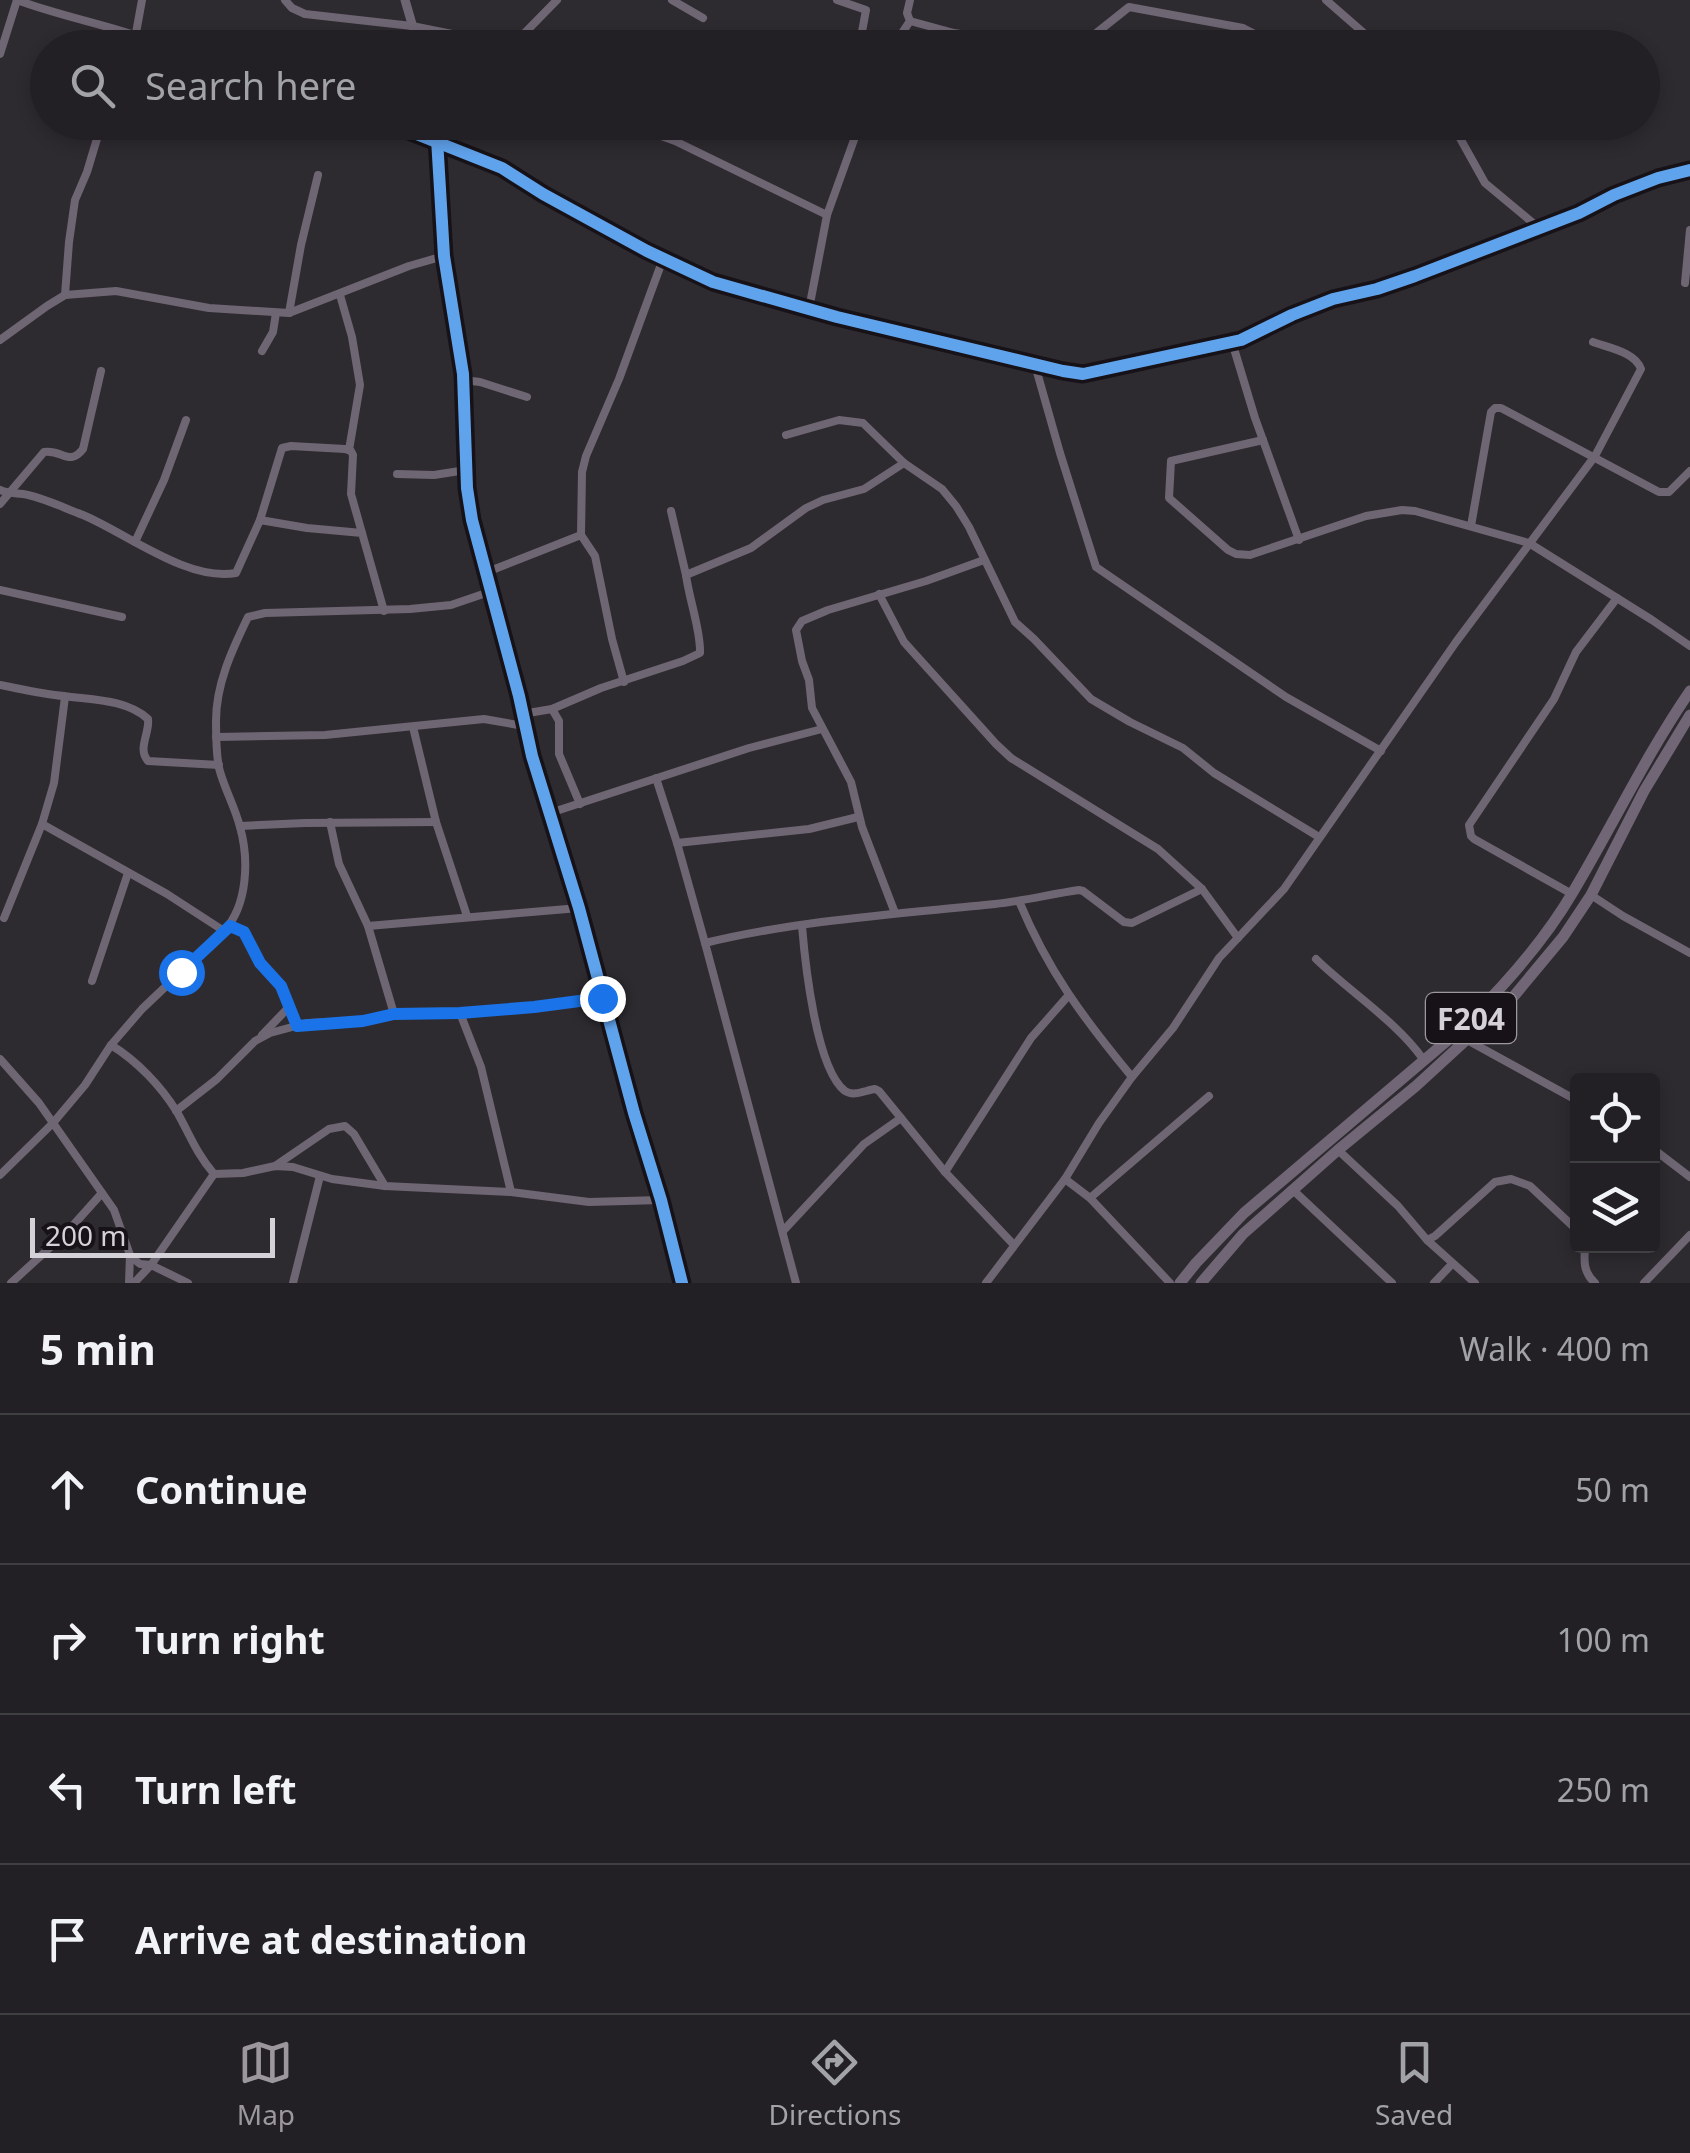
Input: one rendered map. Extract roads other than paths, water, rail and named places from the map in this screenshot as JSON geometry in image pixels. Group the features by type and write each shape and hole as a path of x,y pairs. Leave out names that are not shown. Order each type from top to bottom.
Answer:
{"main road":[{"name":"F204","path":"1180,1283 1244,1213 1482,1008 1544,936 1572,894 1617,811 1690,692"},
{"name":"F204","path":"1201,1283 1243,1234 1514,996 1563,937 1590,895 1644,791 1686,731 1690,714"}],"street":[{"path":"0,54 17,0 124,30"},
{"path":"137,30 142,0"},
{"path":"285,0 305,14 432,30"},
{"path":"405,0 413,30"},
{"path":"528,30 557,0"},
{"path":"672,0 703,18"},
{"path":"836,0 866,10 862,30"},
{"path":"910,0 910,21"},
{"path":"1326,0 1360,30"},
{"path":"1099,30 1129,4 1247,30"},
{"path":"904,30 910,21"},
{"path":"910,21 946,30"},
{"path":"65,295 75,200 97,140"},
{"path":"429,140 502,168 542,194 713,282 809,309 1084,374 1232,342 1334,299 1402,280 1658,178 1690,170"},
{"path":"438,140 444,256 462,380 472,520 524,726 662,1200 682,1283"},
{"path":"673,140 828,215"},
{"path":"809,309 828,215 855,140"},
{"path":"1461,140 1485,183 1539,228"},
{"path":"289,314 318,175"},
{"path":"1685,283 1690,230"},
{"path":"0,340 65,295 116,290 190,306 289,314 444,256"},
{"path":"624,682 595,556 582,534 582,472 663,259"},
{"path":"340,295 360,385 349,450"},
{"path":"262,352 273,332 276,313"},
{"path":"1232,342 1299,540"},
{"path":"986,1283 1066,1178 1099,1123 1173,1028 1219,958 1284,889 1406,713 1595,456 1641,369 1634,357 1592,342"},
{"path":"1036,364 1096,567 1286,696 1381,751"},
{"path":"0,504 4,492 44,452 72,459 83,449 101,370"},
{"path":"462,380 527,397"},
{"path":"1471,526 1491,412 1495,408 1659,492 1669,492 1690,471"},
{"path":"136,542 186,420"},
{"path":"786,435 839,420 854,420 871,429 904,464 942,489 956,506 1014,622 1091,699 1183,748 1254,800 1319,837"},
{"path":"1264,440 1171,462 1169,498 1236,554 1250,555 1366,516 1402,510 1434,515 1529,544 1690,646"},
{"path":"4,492 24,494 85,516 170,561 231,574 236,573 260,520 282,448 349,450 354,455 351,494 384,611"},
{"path":"686,575 750,548 806,508 864,489 904,464"},
{"path":"397,474 434,475 466,470"},
{"path":"522,714 552,710 700,653 671,511"},
{"path":"260,520 362,533"},
{"path":"487,572 582,534"},
{"path":"895,912 858,816 852,782 811,702 796,634 798,625 828,610 984,560"},
{"path":"0,590 122,616"},
{"path":"0,1174 53,1123 142,1009 238,914 243,896 244,852 240,826 219,765 217,700 224,672 248,617 452,604 492,591"},
{"path":"879,594 904,642 1012,758 1158,848 1202,889 1238,938"},
{"path":"1572,894 1474,839 1470,836 1470,825 1554,699 1576,652 1617,598"},
{"path":"0,685 92,698 142,714 149,726 143,750 148,761 219,765"},
{"path":"4,918 54,784 65,696"},
{"path":"552,710 559,720 564,770 580,804"},
{"path":"216,737 325,736 484,719 524,726"},
{"path":"413,727 436,822 467,916"},
{"path":"550,813 749,748 822,729"},
{"path":"656,778 706,943 796,1283"},
{"path":"677,843 809,829 858,816"},
{"path":"330,822 339,864 368,926 394,1014"},
{"path":"240,826 436,822"},
{"path":"42,824 227,928 244,932 260,963 281,986 297,1026"},
{"path":"92,981 128,873"},
{"path":"706,943 774,927 1083,891 1128,924 1202,889"},
{"path":"1590,895 1689,949"},
{"path":"1019,901 1068,996 1132,1077"},
{"path":"368,926 578,908"},
{"path":"802,926 810,992 831,1074 846,1092 856,1094 876,1088 945,1172 1014,1245"},
{"path":"1316,959 1411,1042 1423,1060"},
{"path":"945,1172 1031,1038 1068,996"},
{"path":"255,1041 297,1026 363,1021 394,1014 460,1013 602,998"},
{"path":"176,1111 217,1079 290,1006"},
{"path":"460,1013 481,1067 511,1192"},
{"path":"1467,1040 1570,1096"},
{"path":"111,1045 137,1063 176,1111 192,1146 214,1174"},
{"path":"0,1058 53,1123 114,1210 130,1256 132,1283"},
{"path":"1090,1198 1209,1096"},
{"path":"783,1231 864,1144 901,1118"},
{"path":"275,1166 329,1129 345,1126 354,1134 384,1186"},
{"path":"1338,1150 1475,1283"},
{"path":"1660,1154 1690,1178"},
{"path":"214,1174 275,1166 384,1186 511,1192 589,1202 662,1200"},
{"path":"132,1283 150,1265 214,1174"},
{"path":"293,1283 320,1176"},
{"path":"1066,1178 1170,1283"},
{"path":"1427,1240 1495,1182 1511,1180 1530,1186 1570,1224"},
{"path":"1294,1191 1392,1283"},
{"path":"11,1283 68,1231 102,1193"},
{"path":"1644,1283 1690,1235"},
{"path":"1584,1253 1584,1268 1595,1283"},
{"path":"130,1256 140,1264 188,1283"},
{"path":"1434,1283 1452,1264"}]}
